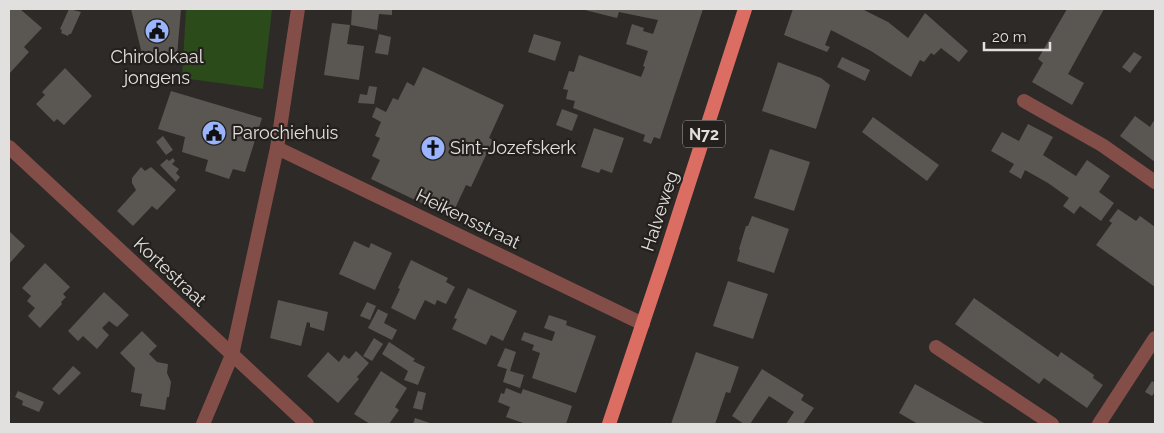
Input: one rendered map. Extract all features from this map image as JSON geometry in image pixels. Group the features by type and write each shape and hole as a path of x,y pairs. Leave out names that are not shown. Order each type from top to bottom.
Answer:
{"main road":[{"name":"Halveweg","path":"609,424 745,9"}],"street":[{"path":"203,424 232,355 277,148 298,9"},
{"path":"1024,100 1102,144 1155,182"},
{"name":"Kortestraat","path":"9,147 307,424"},
{"name":"Heikensstraat","path":"277,148 643,324"},
{"path":"1099,424 1155,338"},
{"path":"936,347 1052,424"}],"green space":[{"path":"186,9 272,9 263,89 182,78"}],"building":[{"path":"9,9 20,9 42,28 24,47 29,52 9,74"},
{"path":"69,9 81,12 71,34 68,36 61,33 62,30 60,29"},
{"name":"Chirolokaal jongens","path":"131,9 181,9 177,56 142,54"},
{"path":"352,9 392,9 392,15 379,14 377,30 351,25"},
{"path":"581,9 703,9 660,139 654,137 651,144 643,141 645,135 573,108 575,101 566,99 568,90 563,89 569,71 574,72 579,55 641,77 648,51 626,44 632,24 644,28 643,31 653,34 658,20 619,12 617,18"},
{"path":"793,9 862,9 888,22 908,38 925,13 968,51 959,62 941,48 934,55 931,53 924,62 920,60 911,77 871,51 831,30 825,45 830,47 827,52 784,35"},
{"path":"1067,9 1104,9 1068,74 1084,83 1072,105 1032,82 1043,63 1038,59"},
{"path":"332,23 350,25 347,44 364,46 359,80 324,75"},
{"path":"379,34 391,37 388,55 375,53"},
{"path":"534,34 561,42 555,61 528,52"},
{"path":"1134,52 1142,57 1130,73 1122,67"},
{"path":"842,57 870,70 865,81 837,67"},
{"path":"778,62 821,78 830,85 816,129 762,111"},
{"name":"Sint-Jozefskerk","path":"423,67 504,105 489,138 493,140 471,187 466,185 451,217 371,179 380,160 372,156 380,138 375,136 381,122 372,117 376,107 386,112 393,98 398,100 407,82 414,86"},
{"path":"65,68 92,96 64,125 57,119 54,122 36,104 45,95 42,92"},
{"path":"369,86 377,87 374,104 358,103 360,94 367,95"},
{"name":"Parochiehuis","path":"171,91 262,118 245,172 233,169 229,179 205,171 208,160 182,152 185,137 158,129"},
{"path":"562,109 578,115 572,131 556,125"},
{"path":"1135,116 1150,127 1155,119 1155,162 1120,136"},
{"path":"873,117 939,165 927,181 862,132"},
{"path":"1028,124 1053,137 1043,155 1076,176 1087,160 1110,176 1099,192 1114,203 1101,221 1080,206 1074,214 1063,206 1069,198 1025,170 1021,179 1009,172 1014,164 991,151 1002,132 1019,141"},
{"path":"594,128 624,138 612,173 601,169 599,173 581,167"},
{"path":"163,136 173,150 166,155 156,142"},
{"path":"770,149 810,162 794,211 754,198"},
{"path":"173,158 175,161 172,164 179,169 176,173 180,177 176,182 160,165 167,159 169,161"},
{"path":"141,167 145,171 151,167 176,190 157,210 152,206 133,226 117,211 136,190 132,183 132,178"},
{"path":"1118,209 1136,221 1140,216 1155,227 1155,287 1096,245 1112,223 1109,221"},
{"path":"752,216 789,229 774,273 737,261 746,226 748,226"},
{"path":"9,231 25,246 9,264"},
{"path":"354,241 369,248 371,243 392,253 375,290 339,274"},
{"path":"411,260 448,278 446,282 455,287 446,304 437,300 435,305 425,300 415,320 391,308"},
{"path":"45,263 70,287 63,294 66,297 61,302 62,304 40,328 28,316 35,308 27,301 31,296 22,288"},
{"path":"728,281 768,294 753,339 713,326"},
{"path":"468,288 517,311 503,341 491,335 486,345 452,329 457,319 454,318"},
{"path":"104,292 129,315 117,327 109,321 102,328 109,335 97,349 83,336 78,341 68,331"},
{"path":"974,298 1058,357 1061,352 1094,375 1093,378 1103,385 1087,408 1044,378 1039,384 955,324"},
{"path":"278,300 328,312 324,331 310,327 310,323 307,322 301,346 270,338"},
{"path":"367,302 376,306 370,320 360,316"},
{"path":"378,309 388,314 384,323 397,330 392,340 368,328"},
{"path":"549,315 567,321 566,325 596,336 576,393 532,378 540,353 532,350 534,345 521,340 524,332 552,341 555,332 544,328"},
{"path":"142,331 157,346 149,354 157,362 168,364 167,373 171,382 165,410 140,406 142,394 131,392 135,368 120,353"},
{"path":"374,338 383,344 372,361 363,356"},
{"path":"389,342 415,359 413,361 425,367 418,385 404,380 408,371 382,354"},
{"path":"505,348 516,352 510,371 524,375 520,388 503,382 507,369 497,366"},
{"path":"356,351 369,363 357,377 359,379 338,403 307,376 328,352 339,362 344,355 349,359"},
{"path":"696,352 739,367 730,393 726,392 715,424 671,424"},
{"path":"73,366 81,373 59,395 52,389"},
{"path":"762,369 804,395 801,400 814,408 803,424 786,424 794,412 769,396 750,424 744,424 732,416"},
{"path":"381,371 407,388 395,407 399,410 389,424 370,424 354,414"},
{"path":"1152,381 1155,383 1155,392 1152,396 1145,392"},
{"path":"915,384 986,424 918,424 899,413"},
{"path":"506,388 521,394 523,389 572,406 566,424 526,424 506,417 510,407 498,402 501,393 504,394"},
{"path":"18,391 44,402 39,412 22,405 23,401 15,397"},
{"path":"418,391 426,393 422,410 413,408"},
{"path":"415,418 430,423 413,424"}],"place":[{"name":"Chirolokaal jongens","path":"157,31"},
{"name":"Parochiehuis","path":"214,133"},
{"name":"Sint-Jozefskerk","path":"433,148"}]}
